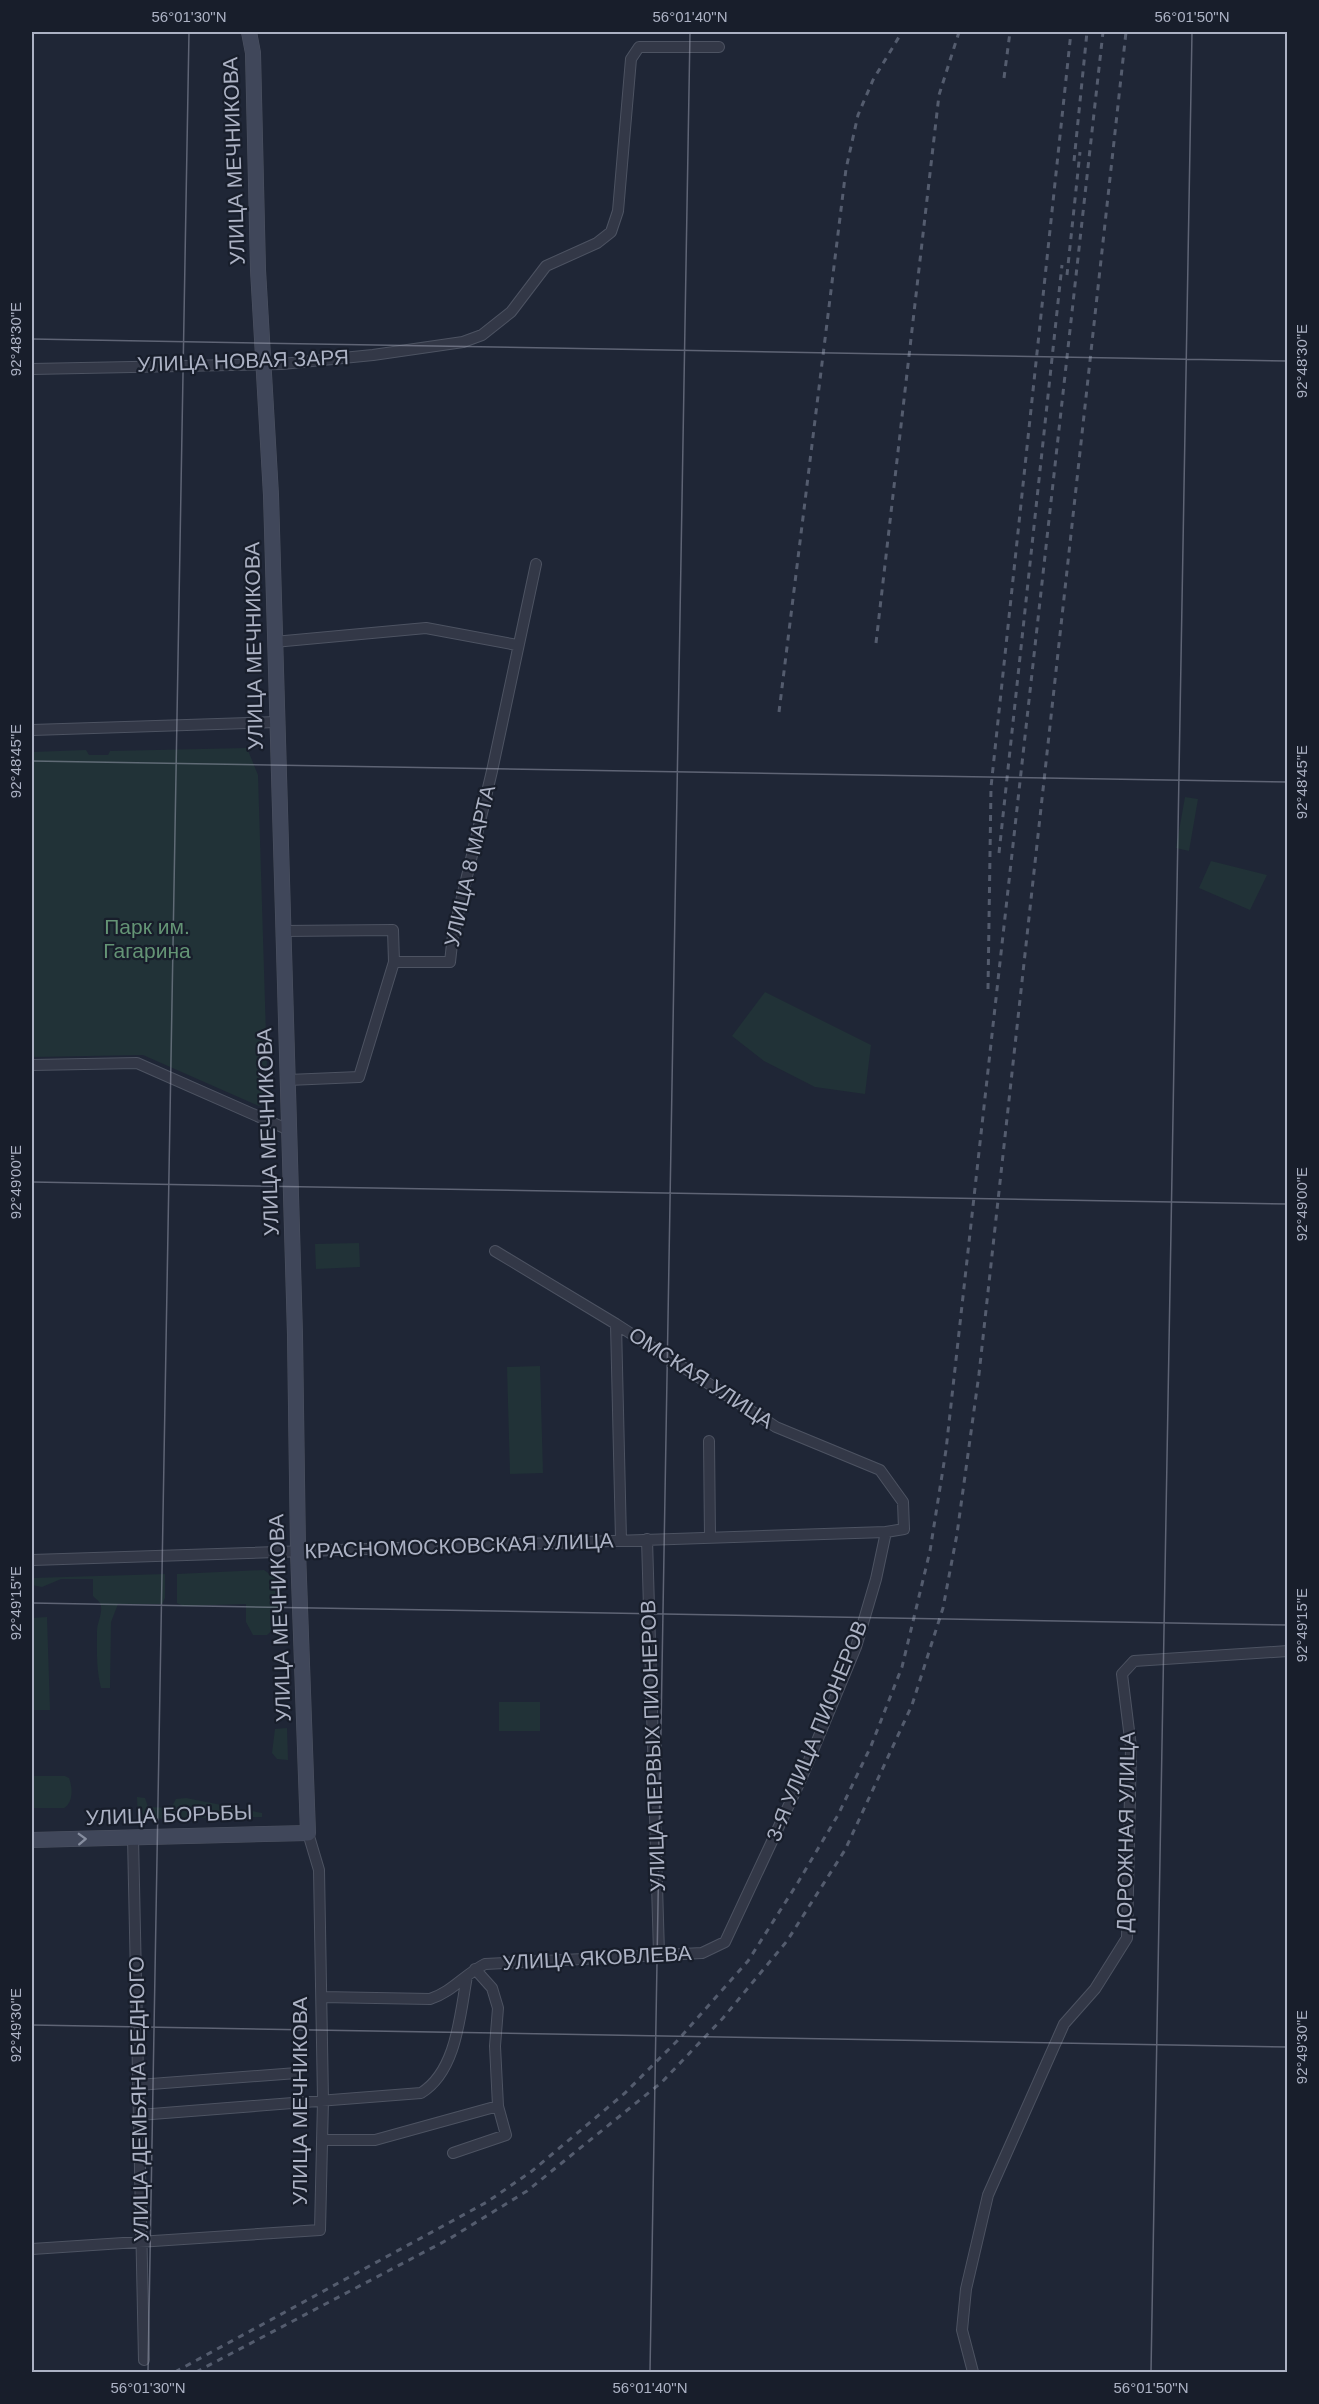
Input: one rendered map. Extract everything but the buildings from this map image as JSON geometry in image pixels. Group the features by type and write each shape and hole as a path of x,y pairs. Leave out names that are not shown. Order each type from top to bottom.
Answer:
{"street":[{"name":"УЛИЦА МЕЧНИКОВА","path":"142,2242 320,2230 323,2100 319,1870 308,1833 298,1551 288,1080 271,483 258,270 253,53 249,32"},
{"name":"УЛИЦА НОВАЯ ЗАРЯ","path":"32,369 282,364 373,355 462,342 482,335 511,312 546,266 597,243 611,232 618,211 631,59 639,47 719,47"},
{"name":"УЛИЦА 8 МАРТА","path":"394,962 450,962 453,934 492,771 536,564"},
{"path":"274,642 426,628 517,645"},
{"path":"32,730 277,722"},
{"path":"282,931 393,930 394,962 359,1077 288,1080"},
{"path":"32,1065 137,1064 289,1130"},
{"name":"ОМСКАЯ УЛИЦА","path":"495,1251 615,1324 776,1427 880,1470 903,1502 904,1529 886,1532"},
{"path":"615,1324 621,1540"},
{"path":"709,1441 710,1537"},
{"name":"КРАСНОМОСКОВСКАЯ УЛИЦА","path":"32,1560 886,1532"},
{"name":"3-Я УЛИЦА ПИОНЕРОВ","path":"702,1953 725,1942 802,1777 856,1647 876,1579 886,1532"},
{"name":"УЛИЦА ПЕРВЫХ ПИОНЕРОВ","path":"647,1539 659,1954"},
{"name":"ДОРОЖНАЯ УЛИЦА","path":"973,2373 962,2330 966,2289 988,2195 1064,2024 1095,1989 1128,1938 1131,1747 1122,1674 1134,1661 1287,1651"},
{"name":"УЛИЦА БОРЬБЫ","path":"32,1840 308,1833"},
{"name":"УЛИЦА ДЕМЬЯНА БЕДНОГО","path":"133,1837 144,2360"},
{"name":"УЛИЦА ЯКОВЛЕВА","path":"322,1996 430,1999 446,1994 471,1972 494,1963 702,1953"},
{"path":"139,2115 422,2093 436,2084 443,2070 455,2036 471,1972 492,1988 498,2008 495,2046 498,2106 506,2135 453,2153"},
{"path":"138,2085 297,2073"},
{"path":"323,2140 375,2140 498,2106"},
{"path":"32,2249 142,2242"}],"green space":[{"name":"Парк им. Гагарина","path":"247,748 258,775 268,1100 259,1106 143,1055 32,1057 32,752 86,750 89,755 108,755 110,751"},
{"path":"1185,797 1198,799 1189,851 1176,848"},
{"path":"1211,861 1267,875 1250,910 1199,888"},
{"path":"765,992 871,1045 865,1094 815,1087 764,1061 732,1036"},
{"path":"359,1243 360,1267 316,1269 315,1244"},
{"path":"540,1366 543,1473 510,1474 507,1367"},
{"path":"264,1570 281,1582 283,1626 277,1626 267,1635 253,1635 246,1622 246,1604 183,1606 177,1603 177,1574"},
{"path":"165,1574 165,1598 162,1604 118,1604 111,1622 110,1688 101,1688 99,1681 97,1631 101,1607 100,1602 93,1596 93,1579 61,1579 42,1587 32,1585 32,1578"},
{"path":"47,1617 50,1710 32,1710 32,1618"},
{"path":"499,1702 540,1702 540,1731 499,1731"},
{"path":"287,1728 288,1760 277,1759 272,1753 275,1729"},
{"path":"32,1776 69,1778 71,1795 67,1806 64,1808 32,1808"},
{"path":"137,1797 145,1798 148,1807 171,1808 176,1799 186,1798 262,1813 262,1817 138,1819"}],"railway":[{"path":"779,712 846,169 858,115 873,80 902,32"},
{"path":"876,643 939,95 959,32"},
{"path":"1004,78 1010,32"},
{"path":"988,989 991,787 1071,32"},
{"path":"1074,161 1087,32"},
{"path":"175,2372 487,2202 532,2171 625,2093 677,2041 748,1961 838,1815 871,1746 902,1667 930,1551 946,1450 1103,32"},
{"path":"196,2372 449,2239 527,2191 662,2082 723,2018 787,1941 845,1850 912,1705 943,1608 957,1534 979,1374 1126,32"},
{"path":"1067,275 1080,152"},
{"path":"999,853 1062,265"}]}
